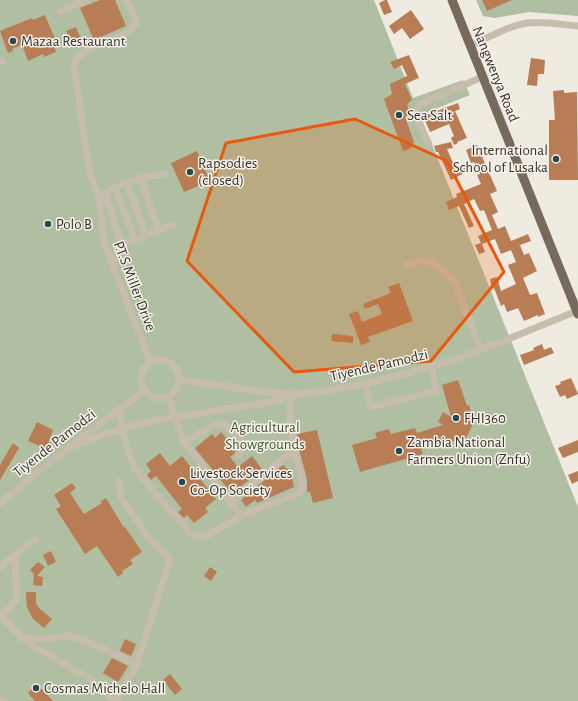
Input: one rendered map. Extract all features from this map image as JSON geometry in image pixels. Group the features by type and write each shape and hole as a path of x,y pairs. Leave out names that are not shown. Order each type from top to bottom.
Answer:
{"main road":[{"name":"Nangwenya Road","path":"452,0 577,312"}],"street":[{"path":"61,11 86,0"},
{"name":"P.T.S Miller Drive","path":"126,0 135,17 136,24 133,29 100,43 84,52 76,59 74,66 89,170 100,200 104,243 151,363"},
{"path":"470,46 527,23 536,22 578,26"},
{"path":"429,144 416,116 416,110 420,105 482,77"},
{"path":"100,200 105,194 115,188 141,179 164,174"},
{"path":"141,179 159,230"},
{"path":"127,184 146,235"},
{"path":"115,188 135,240"},
{"path":"105,194 122,246"},
{"path":"111,262 122,246 173,225"},
{"path":"407,265 424,260 438,267 455,283 481,350"},
{"name":"Tiyende Pamodzi","path":"179,380 290,395 366,384 432,367 481,350 577,312"},
{"path":"163,361 170,363 178,372 179,380 177,388 169,396 151,396 145,391 142,384 142,376 145,368 151,363 163,361"},
{"path":"366,384 370,408 436,390 432,367"},
{"name":"Tiyende Pamodzi","path":"0,503 46,465 145,391"},
{"path":"70,448 102,434 122,429 151,421 277,401 290,395 290,421 294,450 302,478 302,488 299,493 241,516 203,538 190,533 134,468 122,429 118,410"},
{"path":"169,396 184,442 241,516"},
{"path":"184,442 214,425 224,424 230,428 243,446 239,456"},
{"path":"230,502 294,450"},
{"path":"16,554 14,563 16,599 0,616 22,638 33,646 91,679 116,701 137,664 170,559 151,541 121,498 119,481"},
{"path":"0,567 35,540"},
{"path":"22,638 47,639 68,636 82,639 137,664"},
{"path":"0,699 4,701"}],"highlighted area":[{"path":"355,119 447,161 504,272 431,361 294,372 187,261 226,143"}],"green space":[{"name":"Agricultural Showgrounds","path":"0,0 374,0 413,98 463,80 470,95 420,115 578,507 578,701 0,701"},
{"path":"476,0 578,0 578,16 529,12 495,18 483,16"}],"building":[{"path":"100,0 115,0 126,26 94,40 80,8"},
{"path":"387,0 392,12 384,15 379,3"},
{"path":"482,0 512,0 487,11"},
{"path":"411,10 424,29 410,39 402,28 394,34 389,26"},
{"path":"45,15 58,46 54,47 56,52 44,57 43,54 28,61 22,45 12,49 13,51 8,53 0,31 32,18 33,20"},
{"path":"76,27 80,37 71,42 66,31"},
{"name":"Sea Salt","path":"409,55 419,78 405,84 412,100 407,104 410,114 405,117 414,142 411,148 403,151 384,99 392,94 390,84 407,76 402,65 394,69 390,62"},
{"path":"531,58 545,60 544,74 538,74 537,86 527,85"},
{"path":"564,90 564,93 577,92 578,180 549,180 549,120 555,120 553,91"},
{"path":"458,103 460,109 455,111 467,138 457,142 458,143 454,145 451,138 454,136 449,124 430,132 423,116"},
{"path":"451,142 453,148 447,149 457,172 470,165 472,169 451,180 434,146"},
{"path":"477,145 497,191 490,194 498,212 492,215 498,229 505,226 511,241 528,234 531,241 520,245 524,255 529,253 537,271 523,278 530,295 537,293 545,314 538,317 538,315 524,321 518,308 507,312 504,304 501,306 494,288 492,289 490,279 497,277 501,291 516,284 508,265 516,262 511,250 501,254 495,239 482,244 485,252 479,254 475,245 481,243 478,236 492,230 484,210 480,211 474,199 464,204 474,226 469,228 459,206 449,210 446,202 457,197 456,194 481,184 477,175 480,174 474,162 471,163 466,150"},
{"name":"Rapsodies (closed)","path":"197,151 210,181 184,192 171,163"},
{"path":"399,283 413,321 368,337 370,342 361,345 349,314 358,311 362,322 382,314 378,304 365,309 363,304 391,293 388,287"},
{"path":"332,334 353,336 353,343 331,341"},
{"path":"542,344 544,350 551,347 554,353 524,365 520,355 534,350 533,348"},
{"path":"571,378 578,394 567,399 565,395 560,397 555,386 561,384 560,382"},
{"path":"458,380 467,406 469,405 474,422 466,438 421,449 423,454 360,472 352,445 377,438 375,433 389,429 391,434 415,428 417,433 443,425 438,422 443,412 451,417 442,385"},
{"path":"37,422 53,430 46,449 28,441"},
{"path":"317,430 333,498 313,503 310,492 307,492 307,479 299,449 300,446 297,434"},
{"path":"221,432 236,450 230,457 238,467 252,456 262,469 232,494 195,448 212,434 215,438"},
{"path":"578,440 578,452 563,458 558,448"},
{"path":"13,443 19,448 0,480 0,465"},
{"name":"Livestock Services Co-Op Society","path":"160,453 170,466 182,456 216,499 205,508 208,512 194,523 187,515 184,518 178,512 182,509 156,476 151,480 147,475 151,471 146,464"},
{"path":"283,465 291,473 294,487 257,503 255,500 246,507 241,500"},
{"path":"578,471 578,481 572,484 568,475"},
{"path":"72,483 76,488 70,493 84,514 102,503 101,501 106,498 124,528 125,527 142,552 130,560 133,564 122,571 123,573 118,577 97,546 85,554 56,509 61,506 54,495"},
{"path":"51,551 56,562 48,566 43,555"},
{"path":"38,562 45,567 37,576 43,577 42,586 33,585 34,574 30,570"},
{"path":"210,567 217,572 211,581 204,576"},
{"path":"26,592 36,592 36,603 39,608 52,619 44,628 33,619 27,607"},
{"path":"125,639 136,644 131,656 120,651"},
{"path":"112,658 128,666 118,682 103,673"},
{"path":"170,674 182,689 175,695 163,680"},
{"name":"Cosmas Michelo Hall","path":"36,683 53,701 35,701 28,693"}],"place":[{"name":"Mazaa Restaurant","path":"13,41"},
{"name":"Sea Salt","path":"399,115"},
{"name":"International School of Lusaka","path":"556,159"},
{"name":"Rapsodies (closed)","path":"190,172"},
{"name":"Polo B","path":"48,224"},
{"name":"FHI360","path":"456,418"},
{"name":"Zambia National Farmers Union (Znfu)","path":"399,451"},
{"name":"Livestock Services Co-Op Society","path":"182,482"},
{"name":"Cosmas Michelo Hall","path":"36,688"}]}
